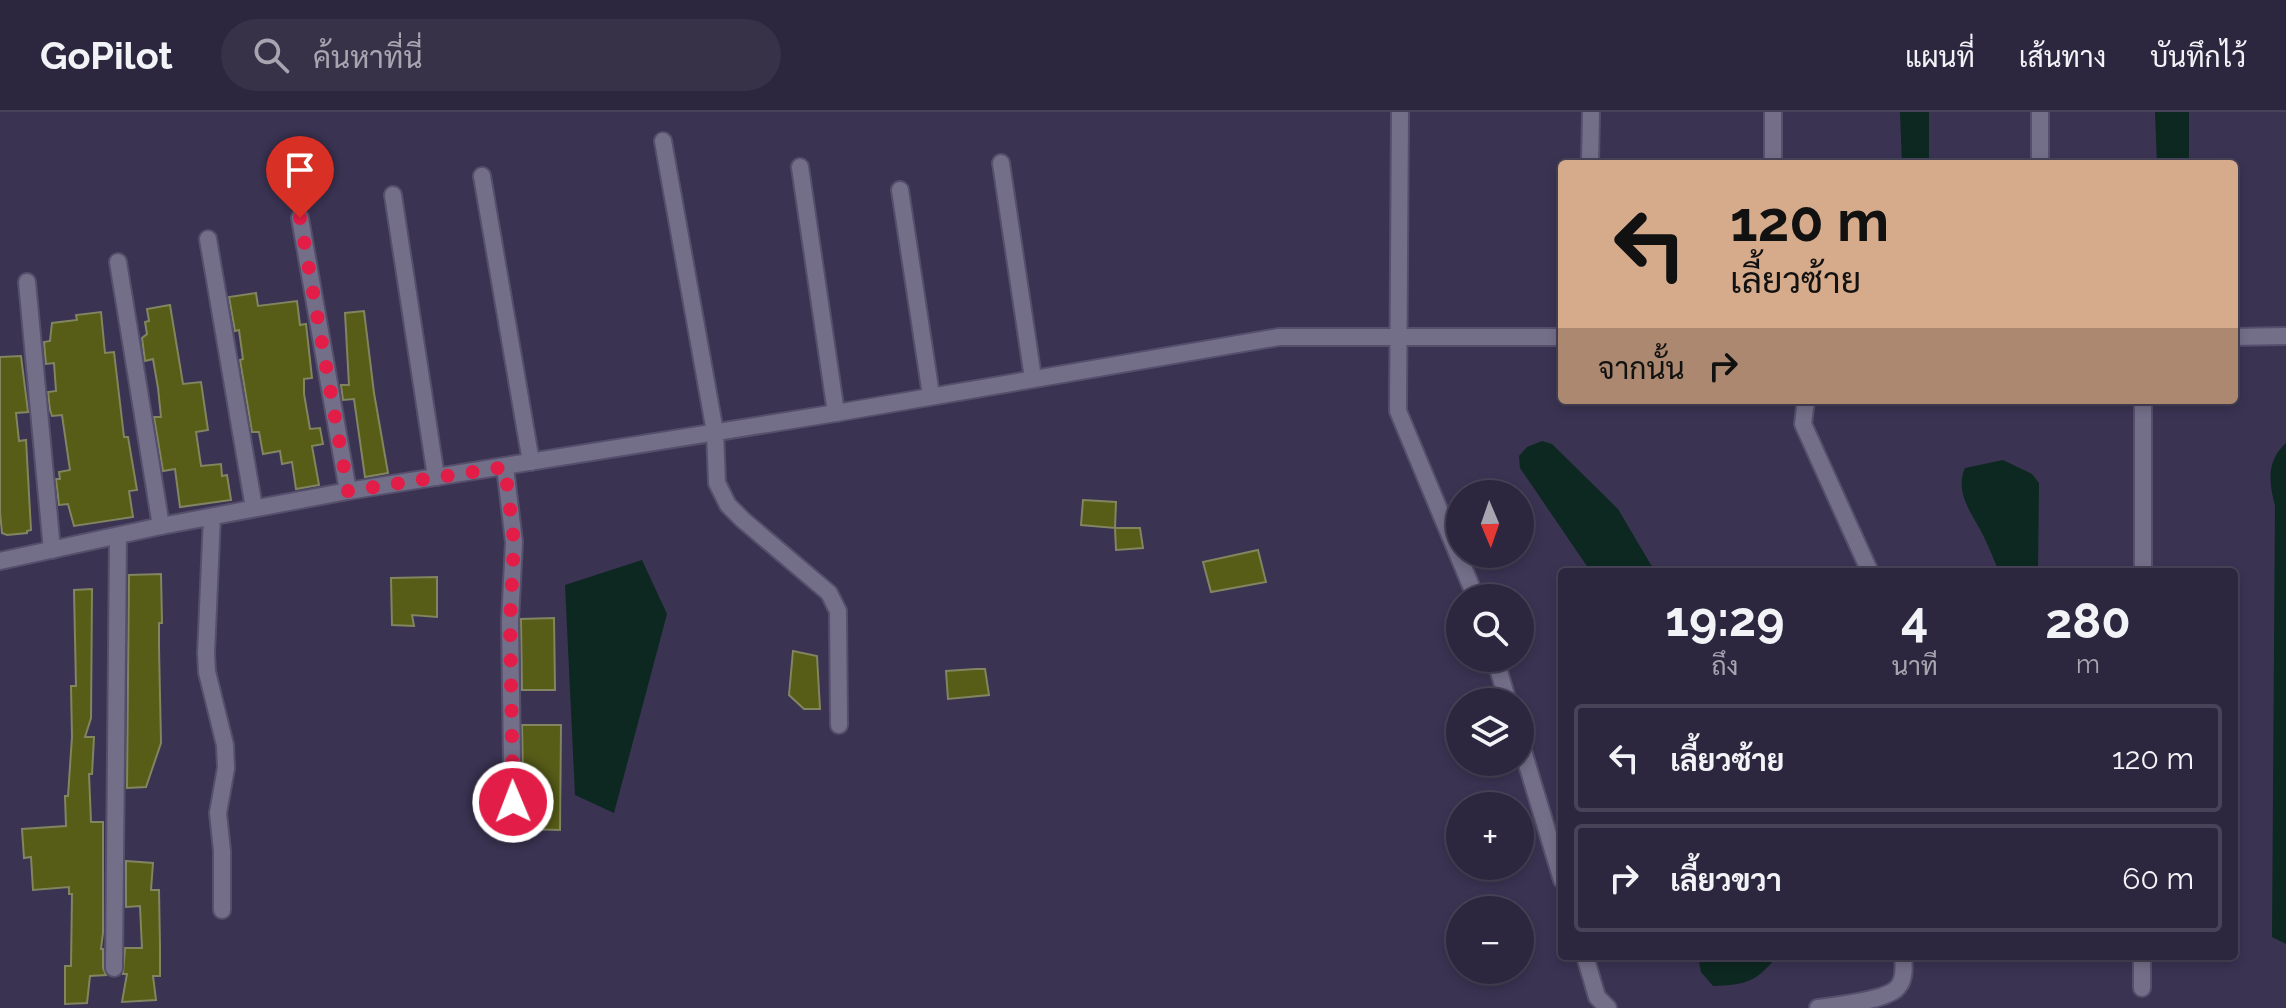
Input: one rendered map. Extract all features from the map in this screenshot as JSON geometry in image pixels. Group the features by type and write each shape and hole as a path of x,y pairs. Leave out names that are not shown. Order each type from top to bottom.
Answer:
{"street":[{"path":"1400,112 1398,411 1470,584"},
{"path":"1590,160 1591,112"},
{"path":"1773,112 1773,160"},
{"path":"2040,112 2040,160"},
{"path":"663,141 715,432 717,483 728,505 829,593 838,611 839,725"},
{"path":"1001,163 1033,378"},
{"path":"800,167 836,413"},
{"path":"482,176 531,462"},
{"path":"900,190 931,395"},
{"path":"393,195 436,477"},
{"path":"300,218 348,491"},
{"path":"208,239 254,508"},
{"path":"118,262 161,526"},
{"path":"27,282 52,550"},
{"path":"2238,337 2286,336"},
{"path":"0,561 161,526 348,491 836,413 1279,337 1558,337"},
{"path":"1806,404 1803,424 1868,568"},
{"path":"2143,404 2143,568"},
{"path":"505,467 514,542 510,621 513,832"},
{"path":"212,517 206,653 207,672 225,745 226,768 218,813 222,851 222,910"},
{"path":"114,968 118,537"},
{"path":"1531,776 1558,867"},
{"path":"1586,960 1597,997 1608,1008"},
{"path":"1818,1008 1888,995 1898,988 1903,978 1903,960"},
{"path":"2142,960 2142,988"}],"shaded area":[{"path":"1900,112 1929,112 1929,160 1902,160"},
{"path":"2155,112 2189,112 2189,160 2157,160"},
{"path":"1542,441 1552,444 1618,509 1655,568 1588,568 1534,489 1534,480 1528,480 1520,468 1519,456 1527,447"},
{"path":"2286,443 2286,944 2272,937 2275,506 2271,472 2275,457"},
{"path":"2003,460 2032,474 2039,483 2038,568 1997,568 1963,495 1965,468"},
{"path":"642,560 667,614 614,813 575,795 565,585"},
{"path":"1699,960 1774,960 1756,977 1734,985 1713,986 1701,972"}],"building":[{"path":"256,293 258,306 297,301 300,325 306,324 312,378 304,379 304,394 310,429 320,428 323,444 312,446 319,485 296,489 292,462 282,464 280,451 263,454 259,432 252,432 240,360 243,359 239,330 235,331 229,297"},
{"path":"170,305 183,384 201,382 208,430 196,432 201,466 221,464 222,476 227,475 231,500 180,507 175,469 163,471 154,417 161,417 158,388 153,359 145,361 142,338 147,334 147,309"},
{"path":"364,311 388,473 365,477 354,399 343,400 341,385 349,385 345,313"},
{"path":"101,312 105,353 114,352 124,437 128,437 137,490 129,491 133,517 74,526 68,504 59,505 56,479 60,479 59,472 70,470 62,415 52,416 50,410 48,392 56,391 54,363 46,364 44,342 50,341 52,323 77,320 76,315"},
{"path":"21,356 28,412 16,413 19,441 26,440 31,530 7,535 2,533 0,512 0,357"},
{"path":"1083,500 1116,502 1115,528 1081,525"},
{"path":"1115,528 1140,528 1143,548 1116,550"},
{"path":"1258,550 1266,582 1211,592 1203,562"},
{"path":"161,574 161,743 146,787 127,788 129,575"},
{"path":"437,577 437,617 412,615 414,626 392,625 391,578"},
{"path":"92,589 91,718 85,737 94,737 92,774 89,774 91,822 103,822 101,949 106,975 90,976 87,1003 65,1004 65,966 71,966 72,894 69,894 69,887 33,890 31,857 24,858 22,829 66,826 65,796 68,796 72,737 71,686 76,686 74,590"},
{"path":"554,618 555,690 522,690 521,619"},
{"path":"793,651 817,656 820,709 804,709 789,695"},
{"path":"985,669 989,695 948,699 946,671"},
{"path":"522,725 561,725 560,830 524,829"},
{"path":"126,861 153,863 151,890 159,890 160,976 153,976 156,1000 122,1002 127,974 123,974 125,948 142,948 140,906 126,907"}],"route":[{"path":"300,218 348,491 505,467 514,542 510,621 513,802"}]}
